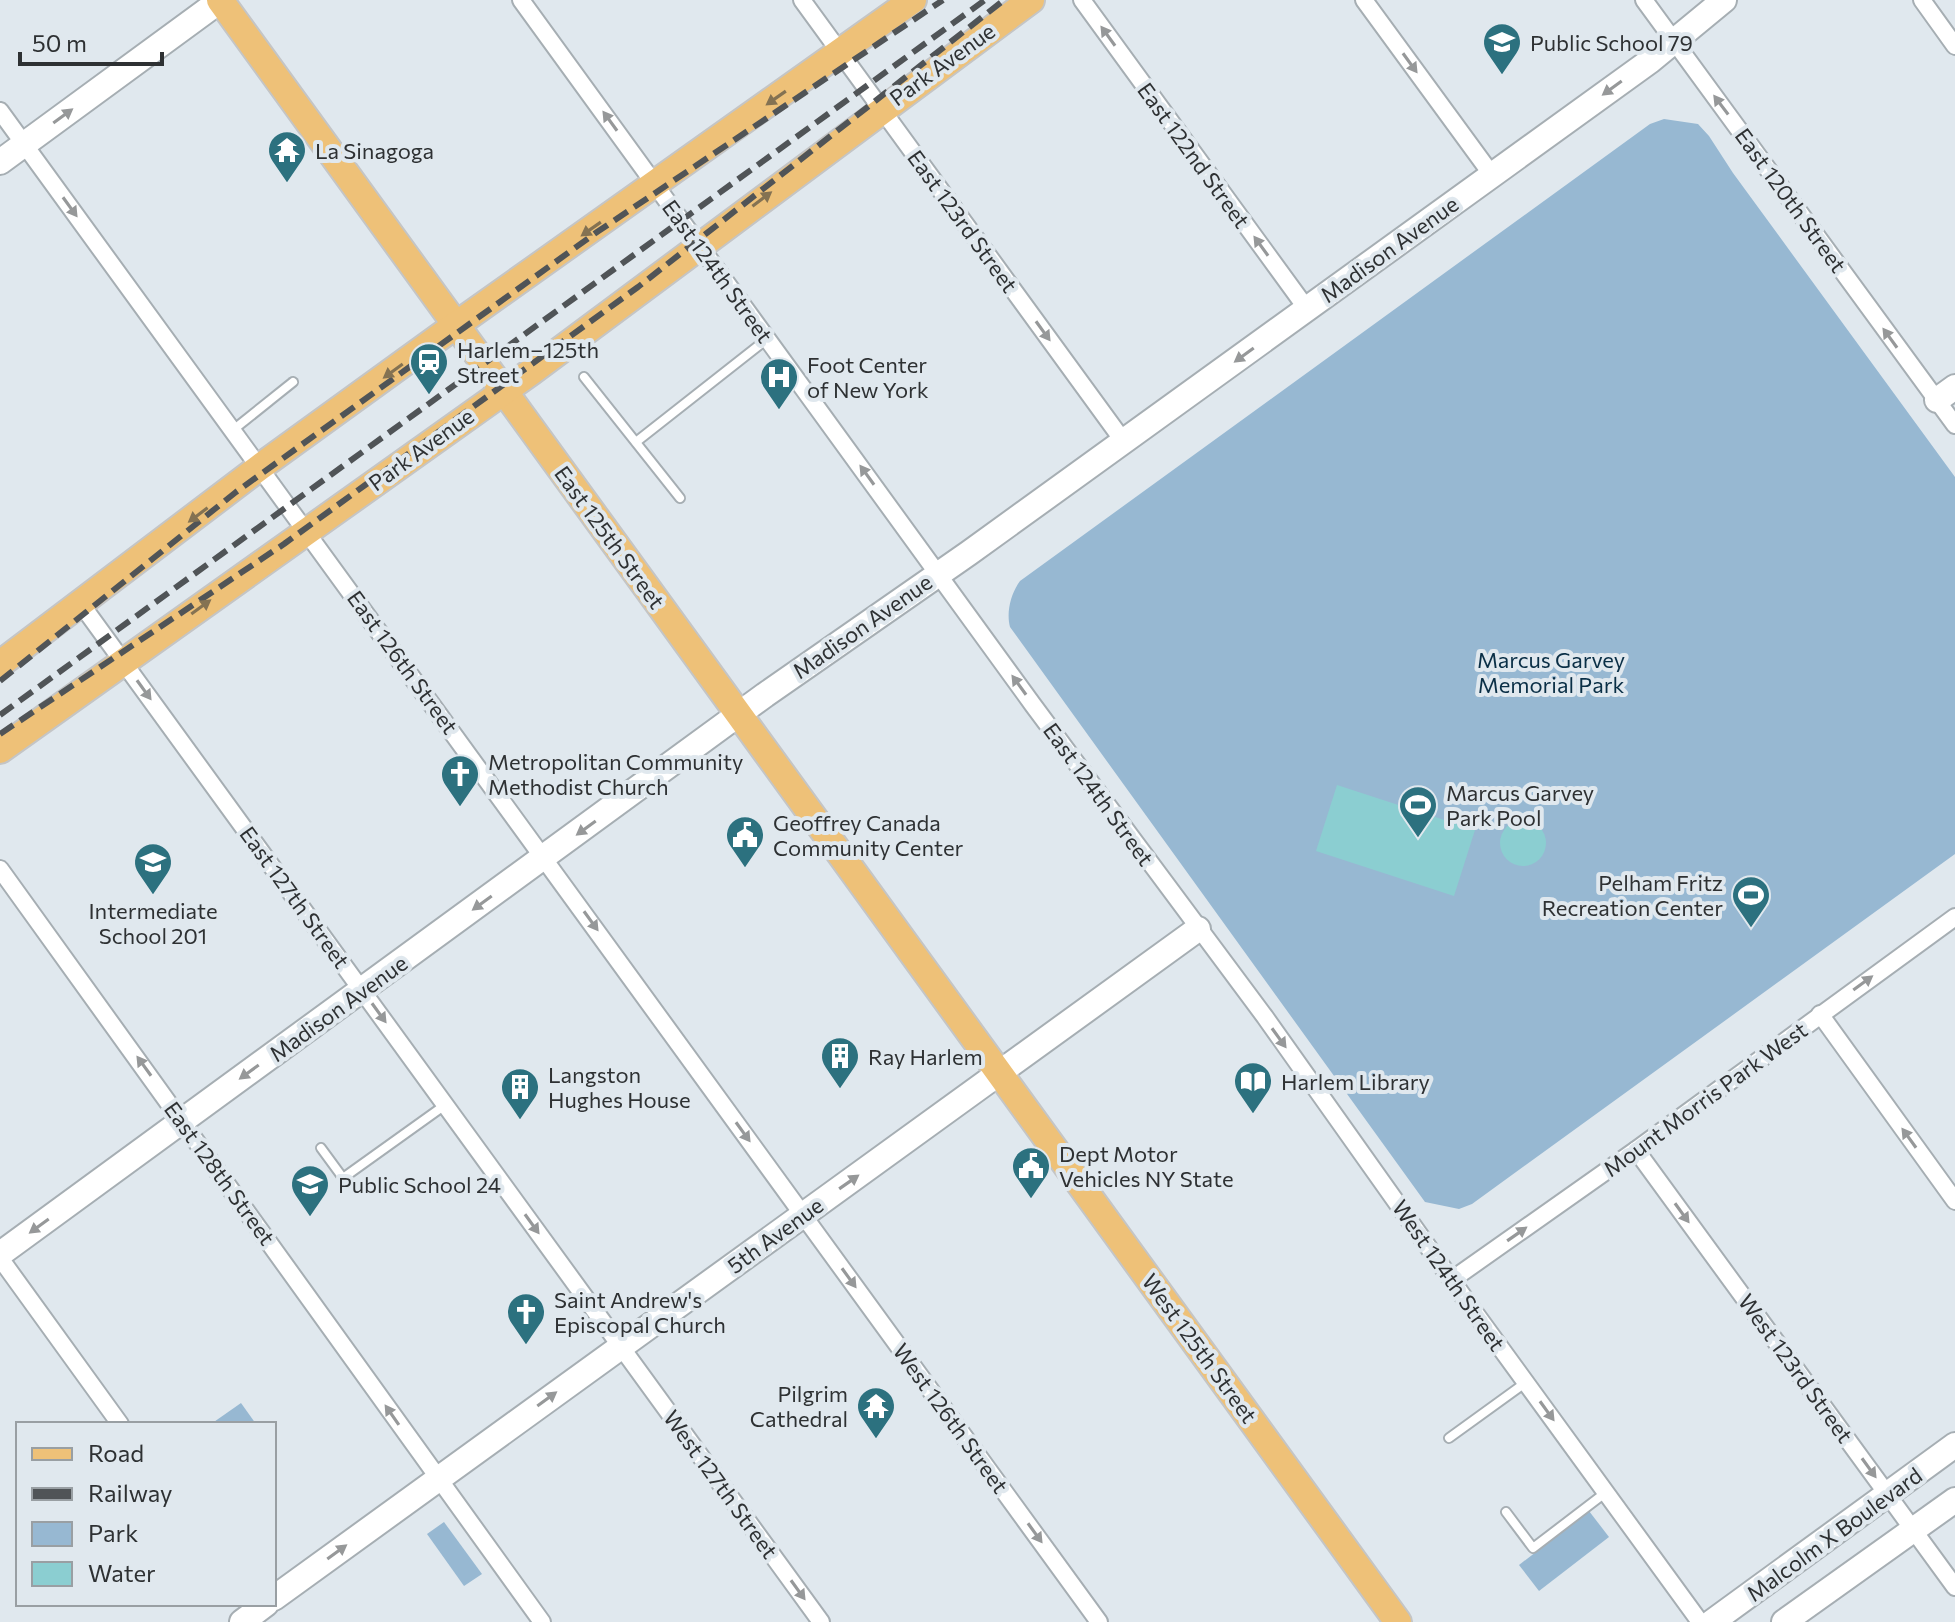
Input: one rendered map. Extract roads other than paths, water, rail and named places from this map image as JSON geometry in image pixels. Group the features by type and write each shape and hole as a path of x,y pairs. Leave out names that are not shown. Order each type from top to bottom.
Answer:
{"main road":[{"path":"0,162 221,0"},
{"name":"East 125th Street","path":"221,0 1001,1074"},
{"path":"0,664 260,467 913,0"},
{"name":"Park Avenue","path":"0,750 504,391 1031,0"},
{"name":"Madison Avenue","path":"0,1256 738,715 1124,442 1650,61 1724,0"},
{"name":"5th Avenue","path":"276,1597 1198,929"},
{"name":"West 125th Street","path":"1001,1074 1398,1622"},
{"name":"Malcolm X Boulevard","path":"1712,1622 1955,1445"},
{"name":"Malcolm X Boulevard","path":"1784,1622 1955,1500"}],"street":[{"name":"East 124th Street","path":"521,0 1198,929"},
{"name":"East 123rd Street","path":"802,0 1124,442"},
{"name":"East 122nd Street","path":"1082,0 1307,309"},
{"path":"1364,0 1492,175"},
{"name":"East 120th Street","path":"1644,0 1946,394 1955,425"},
{"path":"1922,0 1955,46"},
{"name":"East 126th Street","path":"0,111 803,1215"},
{"name":"East 127th Street","path":"81,604 621,1346"},
{"name":"East 128th Street","path":"0,869 542,1622"},
{"name":"Mount Morris Park West","path":"1453,1279 1636,1150 1955,917"},
{"name":"West 124th Street","path":"1198,929 1700,1622"},
{"path":"1820,1014 1955,1201"},
{"name":"West 123rd Street","path":"1636,1150 1955,1587"},
{"name":"West 126th Street","path":"803,1215 1099,1622"},
{"path":"0,1256 119,1422"},
{"name":"West 127th Street","path":"621,1346 821,1622"}],"lane":[{"path":"636,442 767,338"},
{"path":"584,377 680,498"},
{"path":"233,430 293,382"},
{"path":"321,1148 343,1178 445,1105"},
{"path":"1449,1438 1526,1383"},
{"path":"1506,1512 1533,1548 1606,1492"}],"water":[{"path":"1337,785 1475,830 1454,896 1316,851"},
{"path":"1523,820 1539,827 1546,843 1539,859 1523,866 1507,859 1500,843 1507,827"}],"railway":[{"path":"0,681 236,492 597,232 943,0"},
{"path":"0,715 985,0"},
{"path":"0,734 284,544 638,287 1004,0"}],"place":[{"name":"Public School 79","path":"1502,76"},
{"name":"La Sinagoga","path":"287,184"},
{"name":"Harlem–125th Street","path":"429,396"},
{"name":"Foot Center of New York","path":"779,411"},
{"name":"Metropolitan Community Methodist Church","path":"460,808"},
{"name":"Marcus Garvey Park Pool","path":"1418,839"},
{"name":"Geoffrey Canada Community Center","path":"745,869"},
{"name":"Intermediate School 201","path":"153,896"},
{"name":"Pelham Fritz Recreation Center","path":"1751,929"},
{"name":"Ray Harlem","path":"840,1090"},
{"name":"Harlem Library","path":"1253,1115"},
{"name":"Langston Hughes House","path":"520,1121"},
{"name":"Dept Motor Vehicles NY State","path":"1031,1200"},
{"name":"Public School 24","path":"310,1218"},
{"name":"Saint Andrew's Episcopal Church","path":"526,1346"},
{"name":"Pilgrim Cathedral","path":"876,1440"}],"park label":[{"name":"Marcus Garvey Memorial Park","path":"1551,672"}]}
